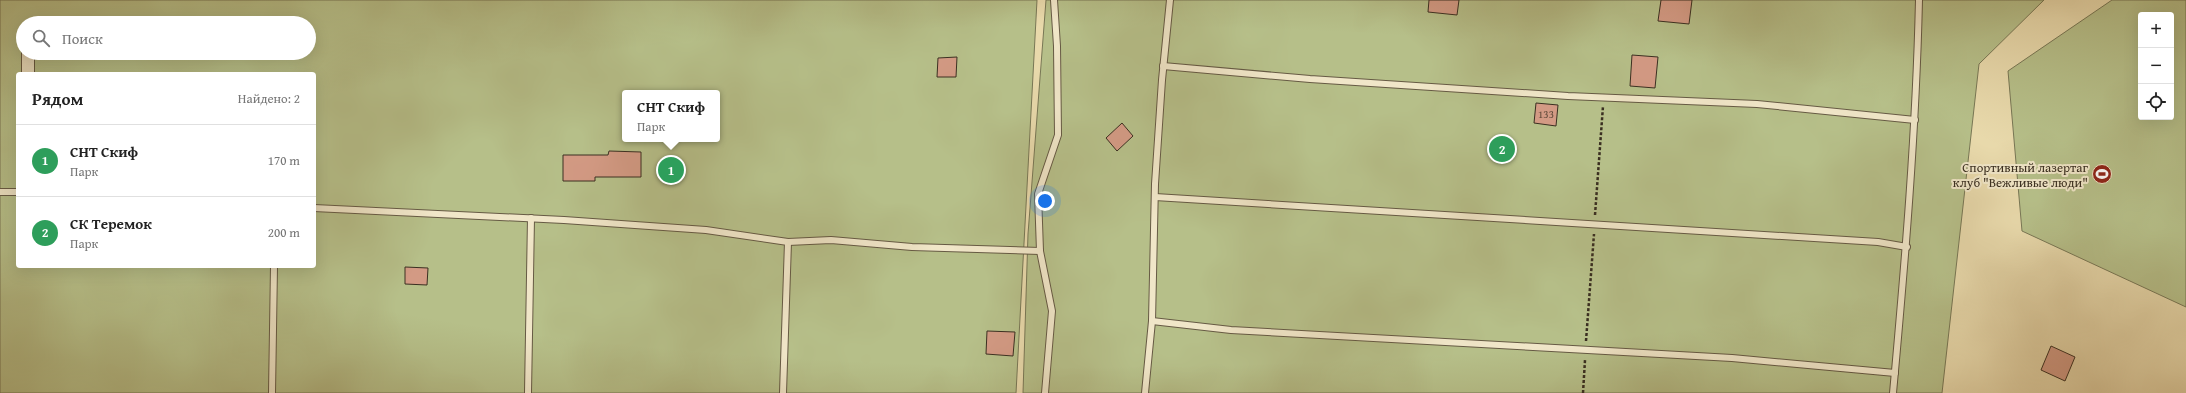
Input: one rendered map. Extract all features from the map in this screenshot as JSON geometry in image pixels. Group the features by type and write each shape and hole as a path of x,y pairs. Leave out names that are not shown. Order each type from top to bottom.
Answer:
{"street":[{"path":"28,60 28,72"}],"lane":[{"path":"1045,393 1052,311 1040,251 1038,194 1058,135 1057,46 1054,0"},
{"path":"1145,393 1152,321 1155,197 1163,66 1170,0"},
{"path":"1893,393 1907,246 1915,120 1919,0"},
{"path":"1163,66 1318,80 1603,98 1757,104 1915,120"},
{"path":"0,192 16,192"},
{"path":"1155,197 1878,242 1907,246"},
{"path":"316,208 531,218 706,230 788,242 831,240 912,247 1040,251"},
{"path":"528,393 531,218"},
{"path":"782,393 788,242"},
{"path":"272,393 274,268"},
{"path":"1152,321 1231,330 1732,358 1895,373"}],"path":[{"path":"1595,222 1603,98"},
{"path":"1586,346 1594,230"},
{"path":"1583,393 1586,354"}],"green space":[{"path":"0,0 1037,0 1016,393 0,393"},
{"path":"1046,0 2044,0 1979,64 1942,393 1023,393 1028,234"},
{"name":"Спортивный лазертаг клуб \"Вежливые люди\"","path":"2112,0 2186,0 2186,307 2022,231 2008,71"}],"building":[{"path":"1429,0 1459,0 1457,15 1428,12"},
{"path":"1661,0 1692,0 1689,24 1658,21"},
{"path":"1632,55 1658,57 1655,88 1630,86"},
{"path":"957,57 956,77 937,77 938,58"},
{"path":"1536,103 1558,105 1556,126 1534,123"},
{"path":"1122,123 1133,136 1117,151 1106,138"},
{"path":"609,151 641,152 641,177 595,177 595,181 563,181 563,155 608,155"},
{"path":"405,267 428,268 427,285 405,284"},
{"path":"987,331 1015,332 1013,356 986,354"},
{"path":"2051,346 2075,357 2065,381 2041,370"}],"place":[{"name":"СК Теремок","path":"1502,149"},
{"name":"СНТ Скиф","path":"671,170"},
{"name":"Спортивный лазертаг клуб \"Вежливые люди\"","path":"2102,174"}]}
